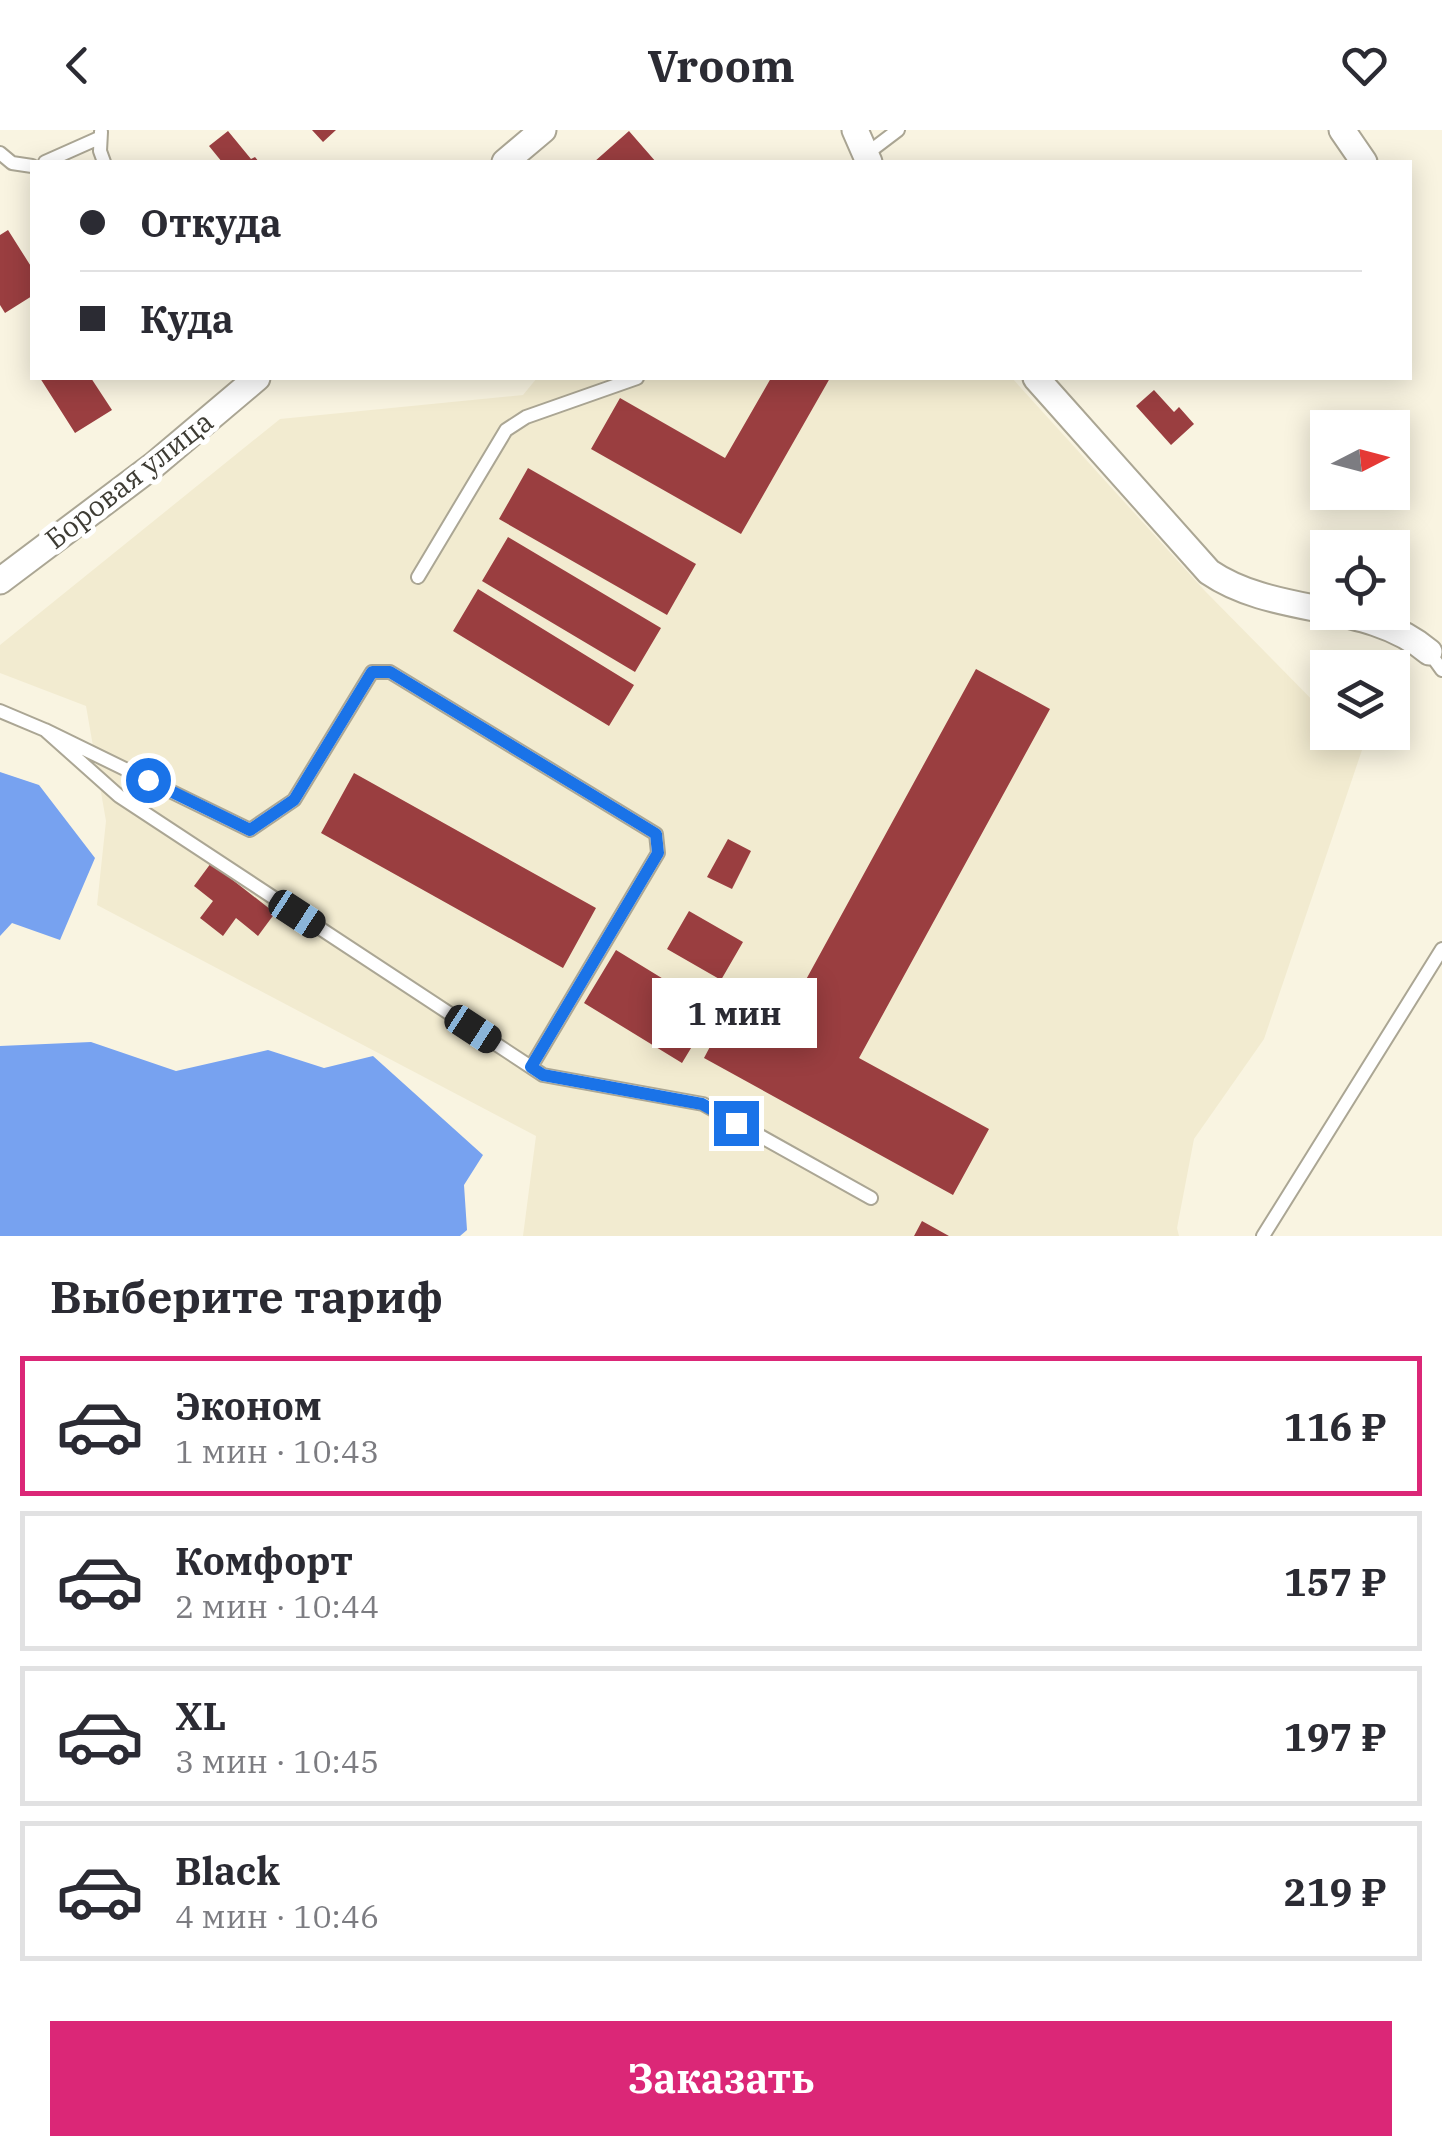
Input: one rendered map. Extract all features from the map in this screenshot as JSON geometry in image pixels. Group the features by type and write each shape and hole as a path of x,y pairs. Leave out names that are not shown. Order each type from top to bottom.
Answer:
{"street":[{"path":"508,160 543,130"},
{"path":"855,130 867,159"},
{"path":"1342,130 1363,160"},
{"name":"Боровая улица","path":"0,581 154,465 254,380"},
{"path":"1038,380 1209,572 1232,588 1394,628 1435,661"}],"lane":[{"path":"867,159 898,130"},
{"path":"48,160 100,134 104,160"},
{"path":"0,153 12,163 30,166"},
{"path":"418,577 506,430 526,417 631,380"},
{"path":"0,711 250,830 294,800 372,672 390,672 656,834 658,853 531,1067"},
{"path":"45,730 118,796 543,1075 702,1104 871,1198"},
{"path":"1264,1236 1442,949"}],"shaded area":[{"path":"535,380 1014,380 1205,591 1310,698 1310,750 1362,750 1264,1039 1194,1139 1177,1228 1179,1236 523,1236 536,1136 97,905 106,821 86,706 0,673 0,645 280,419 523,395"}],"water":[{"path":"0,772 39,785 95,858 60,940 12,923 0,936"},
{"path":"91,1042 176,1071 268,1050 324,1068 373,1056 483,1155 464,1185 467,1230 460,1236 0,1236 0,1046"}],"building":[{"path":"312,130 336,130 323,142"},
{"path":"228,131 251,159 257,160 220,160 209,146"},
{"path":"629,131 654,160 596,160"},
{"path":"8,230 30,265 30,297 5,313 0,305 0,235"},
{"path":"41,380 92,380 112,410 75,433"},
{"path":"770,380 829,380 741,534 591,449 620,398 725,458"},
{"path":"1154,390 1174,412 1179,407 1194,424 1171,445 1136,406"},
{"path":"528,468 696,564 667,615 499,519"},
{"path":"508,537 661,628 635,672 482,581"},
{"path":"478,589 634,685 609,726 453,631"},
{"path":"976,669 1050,709 859,1058 989,1129 953,1195 704,1058 739,992 785,1018"},
{"path":"354,773 596,908 563,968 321,833"},
{"path":"728,839 751,851 732,889 707,877"},
{"path":"211,863 275,913 258,936 236,918 223,936 200,918 213,901 194,886"},
{"path":"689,911 743,942 721,980 667,949"},
{"path":"616,950 714,1010 682,1063 584,1003"},
{"path":"922,1221 949,1236 914,1236"}],"route":[{"path":"148,780 250,830 294,800 372,672 390,672 656,834 658,853 531,1067 543,1075 702,1104 736,1123"}]}
